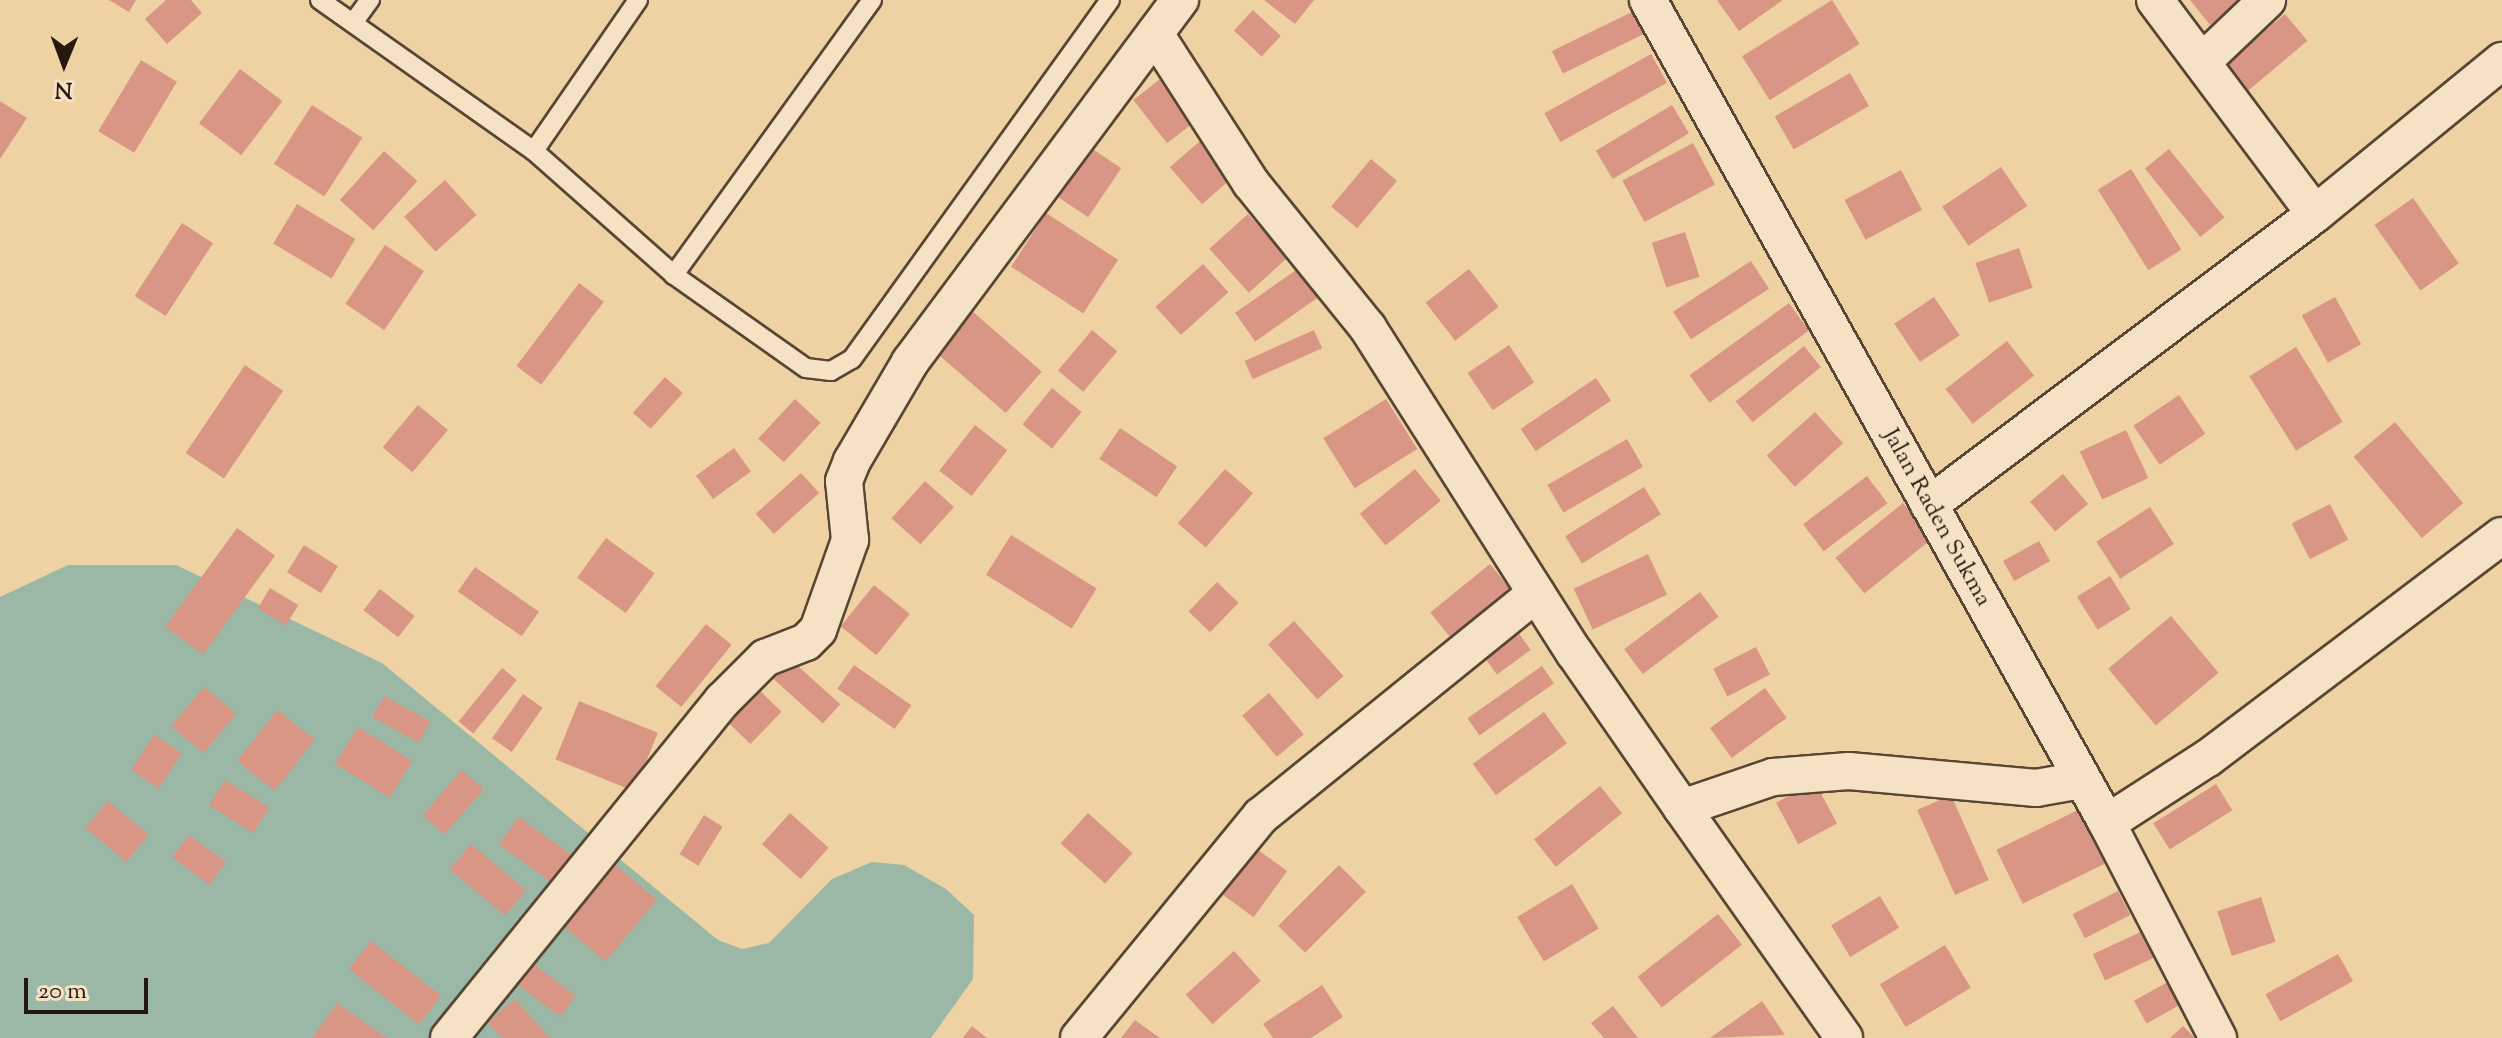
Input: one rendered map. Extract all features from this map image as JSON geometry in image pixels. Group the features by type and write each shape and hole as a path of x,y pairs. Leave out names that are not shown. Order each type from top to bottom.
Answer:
{"street":[{"path":"449,1038 722,701 765,658 806,642 818,630 850,540 844,481 852,461 910,362 1180,0"},
{"name":"Jalan Raden Sukma","path":"1648,0 2107,823 2218,1038"},
{"path":"2155,0 2315,214"},
{"path":"2202,62 2267,0"},
{"path":"1155,34 1251,183 1368,328 1536,593 1844,1038"},
{"path":"1929,505 2315,214 2502,61"},
{"path":"2107,823 2208,758 2502,536"},
{"path":"1079,1038 1261,816 1536,593"},
{"path":"1682,808 1773,777 1849,771 2036,788 2081,780"}],"lane":[{"path":"320,0 534,151 674,275 806,368 831,371 852,359 1110,0"},
{"path":"353,23 370,0"},
{"path":"534,151 638,0"},
{"path":"674,275 872,0"}],"shaded area":[{"path":"68,565 176,565 382,663 718,940 742,949 769,943 832,879 872,862 904,865 946,889 974,915 973,979 931,1038 0,1038 0,597"}],"building":[{"path":"109,0 136,0 129,12"},
{"path":"166,0 191,0 202,13 167,44 145,19"},
{"path":"1264,0 1314,0 1295,24"},
{"path":"1717,0 1783,0 1739,31"},
{"path":"1832,0 1860,44 1770,100 1742,56"},
{"path":"2190,0 2240,0 2210,25"},
{"path":"1640,8 1651,30 1563,73 1552,51"},
{"path":"1253,10 1281,36 1262,56 1234,30"},
{"path":"2285,14 2307,41 2244,94 2221,67"},
{"path":"1651,54 1667,83 1560,142 1544,113"},
{"path":"141,60 177,82 134,153 98,131"},
{"path":"240,69 282,101 241,155 199,123"},
{"path":"1850,73 1869,106 1794,149 1775,116"},
{"path":"1164,76 1198,119 1167,143 1133,100"},
{"path":"0,101 27,118 0,159"},
{"path":"312,105 362,138 324,196 274,164"},
{"path":"1672,105 1689,133 1613,179 1596,151"},
{"path":"1200,141 1232,178 1202,204 1170,167"},
{"path":"1693,143 1715,184 1644,222 1622,181"},
{"path":"1088,146 1121,168 1088,217 1055,195"},
{"path":"2169,149 2224,217 2200,237 2145,169"},
{"path":"384,151 417,181 373,230 340,200"},
{"path":"1371,159 1397,181 1357,228 1331,206"},
{"path":"2001,167 2027,206 1968,246 1942,207"},
{"path":"2131,169 2181,250 2148,270 2098,190"},
{"path":"1901,170 1922,210 1866,240 1844,200"},
{"path":"445,180 476,215 436,252 404,217"},
{"path":"2413,198 2459,264 2420,290 2374,225"},
{"path":"297,204 355,239 332,278 273,243"},
{"path":"1046,213 1118,260 1083,314 1011,267"},
{"path":"1248,214 1287,258 1249,293 1209,249"},
{"path":"182,223 213,243 166,316 135,296"},
{"path":"1685,232 1700,277 1666,288 1652,243"},
{"path":"385,245 424,271 384,330 345,304"},
{"path":"2019,248 2033,288 1989,303 1976,263"},
{"path":"1751,261 1769,289 1691,339 1673,312"},
{"path":"1203,264 1228,292 1181,335 1155,307"},
{"path":"1299,268 1319,297 1255,341 1235,313"},
{"path":"1469,269 1499,307 1455,341 1426,303"},
{"path":"579,283 604,302 541,385 516,366"},
{"path":"1934,297 1960,335 1920,362 1894,324"},
{"path":"2335,297 2361,344 2328,363 2302,315"},
{"path":"1789,303 1809,331 1709,403 1689,375"},
{"path":"964,304 1042,372 1006,413 928,346"},
{"path":"1092,330 1117,351 1083,392 1058,371"},
{"path":"1314,330 1322,348 1253,379 1245,361"},
{"path":"2007,341 2034,376 1973,424 1946,389"},
{"path":"1509,345 1534,382 1493,410 1468,373"},
{"path":"1804,346 1821,367 1753,422 1736,401"},
{"path":"2296,347 2343,422 2296,451 2249,376"},
{"path":"245,365 283,391 224,479 186,453"},
{"path":"665,377 683,393 651,429 633,413"},
{"path":"1596,378 1611,400 1536,451 1521,429"},
{"path":"1052,388 1082,412 1052,448 1022,425"},
{"path":"2179,395 2205,434 2160,465 2133,426"},
{"path":"795,399 821,423 784,462 758,438"},
{"path":"1386,399 1417,449 1355,488 1323,438"},
{"path":"418,405 448,430 413,472 383,447"},
{"path":"1815,412 1843,443 1795,487 1767,455"},
{"path":"2395,422 2463,503 2422,538 2354,457"},
{"path":"975,425 1007,450 972,496 939,471"},
{"path":"1120,428 1177,467 1157,497 1099,459"},
{"path":"2126,430 2148,478 2102,500 2080,452"},
{"path":"1627,439 1643,467 1563,513 1547,485"},
{"path":"734,448 751,471 713,499 696,476"},
{"path":"1225,469 1253,493 1206,548 1178,523"},
{"path":"1415,469 1441,501 1386,546 1360,514"},
{"path":"801,473 819,493 774,534 756,514"},
{"path":"2063,474 2088,504 2055,532 2030,502"},
{"path":"1867,476 1887,503 1824,551 1803,524"},
{"path":"925,481 954,507 921,544 892,518"},
{"path":"1644,487 1661,514 1582,563 1565,536"},
{"path":"1903,503 1932,539 1864,593 1835,558"},
{"path":"2330,504 2348,540 2310,559 2292,524"},
{"path":"2150,507 2174,544 2120,579 2096,542"},
{"path":"237,528 275,556 203,654 165,627"},
{"path":"1011,535 1097,589 1072,628 986,575"},
{"path":"606,538 655,573 626,613 577,578"},
{"path":"2039,541 2050,561 2014,581 2003,561"},
{"path":"304,545 338,566 321,593 287,572"},
{"path":"1648,554 1667,595 1593,629 1574,589"},
{"path":"1490,564 1513,592 1453,640 1430,612"},
{"path":"475,567 539,612 522,636 458,592"},
{"path":"2110,576 2131,609 2098,630 2077,597"},
{"path":"1217,582 1239,603 1210,632 1189,611"},
{"path":"874,585 910,614 876,655 841,626"},
{"path":"270,588 298,605 286,626 258,609"},
{"path":"380,589 415,616 398,637 363,610"},
{"path":"1700,592 1719,617 1643,674 1624,649"},
{"path":"2171,616 2219,673 2156,725 2108,669"},
{"path":"1294,621 1344,676 1318,699 1268,644"},
{"path":"706,624 732,645 681,707 656,686"},
{"path":"1515,628 1531,650 1497,675 1481,653"},
{"path":"1756,647 1770,675 1727,696 1713,669"},
{"path":"789,658 840,704 823,723 772,677"},
{"path":"854,665 911,705 895,729 837,689"},
{"path":"1542,666 1554,683 1480,735 1467,718"},
{"path":"502,668 517,680 473,734 459,722"},
{"path":"755,686 782,712 750,744 724,718"},
{"path":"204,687 236,714 203,753 171,726"},
{"path":"1765,688 1787,718 1732,758 1710,728"},
{"path":"1269,693 1304,734 1277,757 1242,715"},
{"path":"523,694 543,708 512,752 492,738"},
{"path":"384,696 430,722 419,743 372,717"},
{"path":"579,701 658,733 634,791 555,759"},
{"path":"277,710 315,740 275,791 237,761"},
{"path":"1544,712 1567,744 1496,795 1473,764"},
{"path":"358,727 412,761 389,797 335,763"},
{"path":"154,735 182,753 159,788 131,770"},
{"path":"462,770 484,789 445,834 423,815"},
{"path":"225,780 269,808 253,833 209,805"},
{"path":"1815,782 1837,823 1798,844 1776,803"},
{"path":"2216,784 2232,810 2170,850 2153,823"},
{"path":"1600,786 1622,813 1556,867 1534,839"},
{"path":"1951,795 1989,880 1955,895 1917,810"},
{"path":"108,801 149,835 126,862 86,828"},
{"path":"2080,809 2106,863 2023,904 1996,850"},
{"path":"790,813 829,848 801,879 762,844"},
{"path":"1088,813 1133,853 1105,884 1061,843"},
{"path":"704,815 723,827 698,866 680,854"},
{"path":"519,817 580,861 560,889 499,845"},
{"path":"189,835 226,862 210,885 173,858"},
{"path":"471,844 526,890 505,916 450,869"},
{"path":"1254,847 1287,871 1254,917 1220,893"},
{"path":"614,864 657,900 605,961 563,925"},
{"path":"1339,865 1366,892 1305,953 1278,926"},
{"path":"1572,884 1599,929 1544,962 1517,917"},
{"path":"2118,891 2130,915 2085,938 2073,914"},
{"path":"1880,896 1899,928 1850,957 1831,925"},
{"path":"2261,897 2276,942 2232,956 2217,911"},
{"path":"1718,914 1742,945 1662,1008 1638,977"},
{"path":"2149,928 2161,954 2105,980 2093,954"},
{"path":"371,941 441,996 419,1024 349,969"},
{"path":"1945,945 1971,988 1906,1027 1880,984"},
{"path":"1234,951 1261,981 1212,1024 1186,994"},
{"path":"2338,954 2353,981 2280,1021 2265,994"},
{"path":"532,963 576,996 560,1017 516,984"},
{"path":"2175,978 2188,1001 2146,1024 2134,1001"},
{"path":"1322,985 1343,1017 1311,1038 1273,1038 1263,1024"},
{"path":"515,999 550,1038 502,1038 488,1022"},
{"path":"1762,1001 1785,1035 1710,1038"},
{"path":"337,1003 387,1038 312,1038"},
{"path":"1613,1006 1638,1038 1604,1038 1591,1023"},
{"path":"1135,1020 1160,1038 1121,1038"},
{"path":"972,1026 987,1038 963,1038"},
{"path":"2183,1026 2195,1038 2170,1038"}]}
